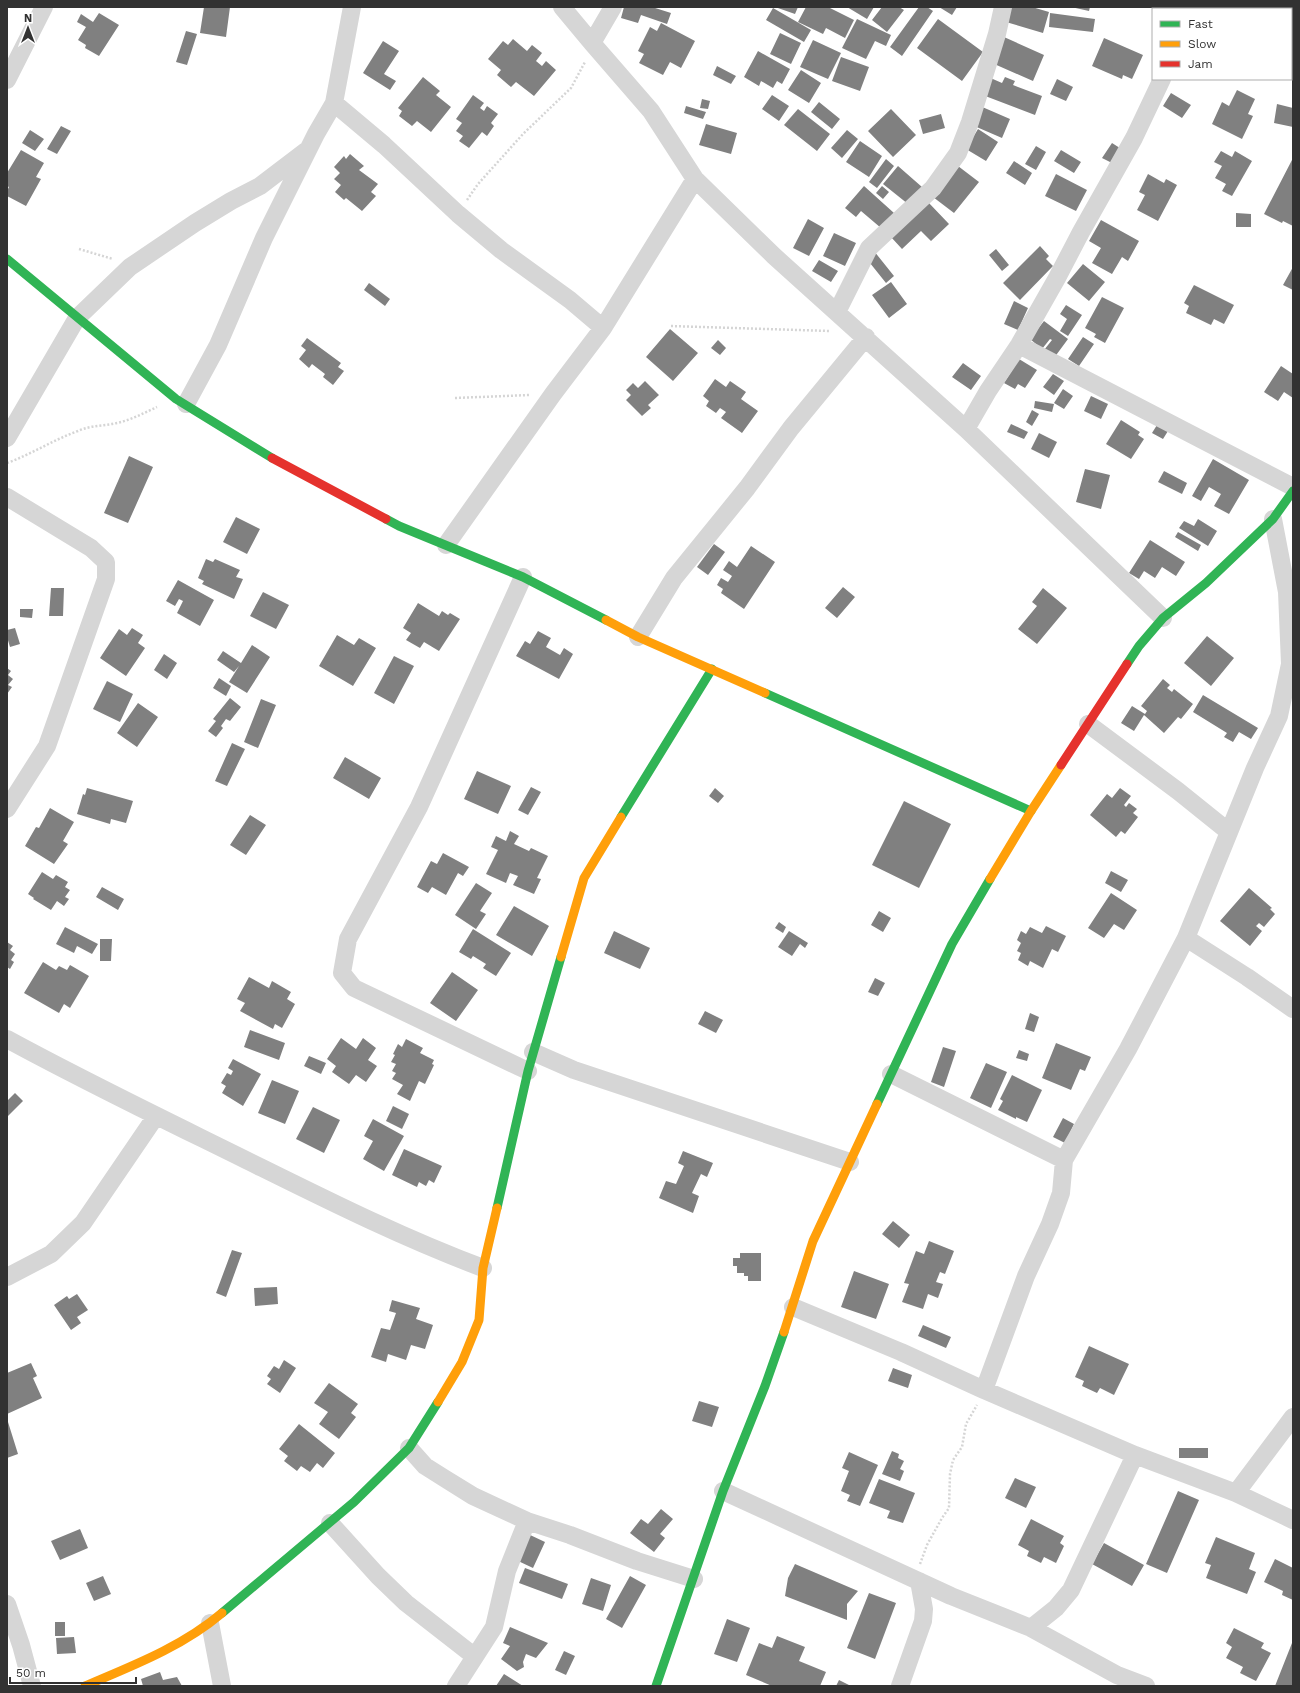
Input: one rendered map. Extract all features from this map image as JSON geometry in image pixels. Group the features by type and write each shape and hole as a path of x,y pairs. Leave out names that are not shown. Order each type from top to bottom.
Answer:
{"street":[{"path":"7,80 44,7"},
{"path":"181,402 218,345 264,238 316,134 334,103 352,7"},
{"path":"562,7 651,111 695,180 774,256 866,337 966,429 1163,618"},
{"path":"592,43 613,7"},
{"path":"837,312 869,248 933,188 958,153 970,122 997,34 1003,7"},
{"path":"966,429 988,391 1019,345 1134,138 1162,80"},
{"path":"334,103 384,145 458,214 501,250 570,300 603,328"},
{"path":"7,438 77,318 130,267 195,223 231,201 260,186 309,149"},
{"path":"446,545 553,394 603,328 695,180"},
{"path":"7,259 181,402 286,467 399,526 523,577 638,637 1031,811"},
{"path":"638,637 674,578 747,488 791,428 866,337"},
{"path":"1019,345 1293,487"},
{"path":"656,1686 723,1491 765,1386 793,1307 813,1241 952,944 1031,811 1139,646 1163,618 1206,583 1273,520 1293,490"},
{"path":"7,497 92,548 106,562 106,579 47,746 7,809"},
{"path":"984,1390 1026,1276 1050,1224 1061,1193 1064,1160 1128,1049 1186,938 1255,768 1279,716 1290,664 1287,592 1273,520"},
{"path":"523,577 420,807 348,939 342,973 354,988 528,1071"},
{"path":"84,1686 156,1655 210,1623 354,1502 409,1448 462,1362 479,1320 483,1268 528,1071 584,878 712,669"},
{"path":"1088,724 1178,791 1229,832"},
{"path":"1186,938 1248,977 1293,1009"},
{"path":"7,1039 156,1116 386,1228 483,1268"},
{"path":"533,1052 574,1070 850,1162"},
{"path":"890,1074 1064,1160"},
{"path":"7,1277 51,1254 83,1223 156,1116"},
{"path":"793,1307 901,1352 984,1390 1135,1455 1236,1493 1293,1520"},
{"path":"1236,1493 1293,1416"},
{"path":"409,1448 425,1466 473,1496 527,1521 570,1535 637,1561 694,1579"},
{"path":"1031,1628 1056,1608 1070,1590 1135,1455"},
{"path":"723,1491 951,1596 1031,1628 1115,1680 1146,1686"},
{"path":"456,1686 494,1627 507,1571 527,1521"},
{"path":"330,1522 378,1576 406,1602 474,1656"},
{"path":"900,1686 923,1621 924,1609 919,1581"},
{"path":"7,1604 22,1645 32,1686"},
{"path":"210,1623 222,1686"}],"path":[{"path":"458,214 478,184 523,134 571,88 585,62 592,43"},
{"path":"79,249 112,259 130,267"},
{"path":"671,326 830,331"},
{"path":"455,398 553,394"},
{"path":"7,463 77,431 89,427 132,419 181,402"},
{"path":"919,1581 920,1561 927,1545 949,1508 950,1474 953,1460 962,1447 966,1424 984,1390"}],"building":[{"path":"204,7 230,7 226,37 200,33"},
{"path":"624,7 652,7 671,13 667,24 641,15 638,23 621,18"},
{"path":"775,7 798,7 795,14"},
{"path":"806,7 828,7 854,20 845,38 826,28 823,34 798,22"},
{"path":"847,7 874,7 867,19"},
{"path":"882,7 899,7 904,10 887,32 872,20"},
{"path":"919,7 927,7 933,11 902,56 890,47"},
{"path":"939,7 957,7 952,15"},
{"path":"1010,7 1032,7 1049,12 1043,33 1006,22"},
{"path":"1071,7 1090,7 1089,11"},
{"path":"1157,7 1192,7 1192,8"},
{"path":"1259,7 1281,7 1280,8 1258,8"},
{"path":"773,8 811,30 804,42 766,20"},
{"path":"99,13 119,25 99,56 85,48 86,45 78,40 86,27 77,22 81,14 93,22"},
{"path":"1050,13 1095,19 1093,32 1049,27"},
{"path":"857,19 891,35 886,46 875,41 866,59 842,48"},
{"path":"938,19 983,52 962,81 917,48"},
{"path":"661,23 695,41 681,68 670,62 663,75 639,63 644,54 638,51 650,27 657,31"},
{"path":"186,31 197,34 187,65 176,62"},
{"path":"780,33 801,43 791,64 770,54"},
{"path":"1004,37 1044,55 1033,81 992,63"},
{"path":"1104,38 1143,55 1132,79 1123,75 1122,79 1092,66"},
{"path":"513,39 527,51 532,45 542,53 536,61 542,66 546,61 556,70 534,96 516,82 511,87 497,75 501,70 488,59 503,41 508,45"},
{"path":"813,40 841,53 828,79 800,67"},
{"path":"383,41 399,51 384,74 396,81 390,90 363,73"},
{"path":"758,51 790,69 782,84 777,81 773,88 761,81 759,86 744,77"},
{"path":"841,57 869,67 860,91 832,81"},
{"path":"717,66 736,76 731,84 713,75"},
{"path":"801,70 821,83 809,103 788,90"},
{"path":"986,76 1002,83 1005,77 1015,81 1013,85 1042,96 1035,115 980,94"},
{"path":"423,77 440,91 436,95 451,107 431,132 417,121 412,126 399,116 402,111 398,108"},
{"path":"1057,79 1073,87 1066,101 1050,94"},
{"path":"1237,90 1255,99 1248,114 1253,116 1242,139 1212,124 1222,102 1229,106"},
{"path":"1171,93 1191,105 1182,118 1163,106"},
{"path":"473,95 484,103 480,108 484,111 487,106 498,114 491,123 494,126 487,136 482,132 469,148 459,141 463,136 456,131 462,123 456,119"},
{"path":"772,95 789,106 779,121 762,109"},
{"path":"702,99 710,101 708,109 700,108"},
{"path":"819,102 840,119 832,129 811,112"},
{"path":"1277,104 1293,108 1293,127 1274,123"},
{"path":"686,106 706,112 703,119 684,113"},
{"path":"980,106 1010,119 1002,138 972,125"},
{"path":"798,109 830,134 817,151 784,125"},
{"path":"891,109 916,135 893,157 868,131"},
{"path":"941,114 945,128 923,134 919,120"},
{"path":"706,124 737,133 731,154 699,145"},
{"path":"61,126 71,131 57,154 47,149"},
{"path":"978,129 998,142 986,161 966,149"},
{"path":"30,130 44,139 35,151 22,143"},
{"path":"847,130 858,139 842,158 831,148"},
{"path":"860,141 882,156 869,177 846,162"},
{"path":"1112,143 1123,150 1114,164 1102,158"},
{"path":"1036,146 1046,152 1036,170 1025,164"},
{"path":"21,150 44,163 36,177 41,179 26,206 7,196 9,187 7,186 7,173"},
{"path":"1061,150 1081,162 1074,173 1054,161"},
{"path":"1221,151 1232,157 1235,151 1252,161 1232,196 1222,191 1226,184 1215,178 1222,166 1214,162"},
{"path":"350,154 364,166 359,170 378,184 371,192 376,196 362,211 346,198 344,200 335,192 341,185 334,179 340,173 334,167 344,156 346,159"},
{"path":"1293,158 1293,226 1283,221 1282,223 1264,214"},
{"path":"886,159 894,166 877,188 869,182"},
{"path":"1014,161 1032,173 1025,185 1006,173"},
{"path":"898,166 922,187 908,204 883,184"},
{"path":"958,166 979,182 954,213 933,197"},
{"path":"1056,174 1087,190 1076,211 1045,196"},
{"path":"1148,174 1164,183 1166,179 1177,185 1158,221 1137,210 1145,195 1139,192"},
{"path":"864,186 894,213 881,228 861,211 856,217 845,208"},
{"path":"882,186 889,192 883,199 876,193"},
{"path":"928,202 949,224 931,241 921,231 902,249 891,237"},
{"path":"1236,213 1251,214 1251,227 1236,227"},
{"path":"808,219 824,228 809,256 793,248"},
{"path":"1101,220 1139,241 1128,261 1122,257 1112,274 1092,263 1101,248 1089,241"},
{"path":"834,233 856,243 845,266 823,256"},
{"path":"1040,246 1049,256 1046,259 1053,266 1020,300 1003,283"},
{"path":"996,249 1009,265 1002,271 989,255"},
{"path":"874,251 894,276 886,283 866,258"},
{"path":"819,260 838,271 831,282 812,271"},
{"path":"1083,264 1105,282 1089,301 1067,283"},
{"path":"1293,267 1293,290 1283,285"},
{"path":"891,282 907,304 889,318 872,295"},
{"path":"369,283 390,299 385,306 364,290"},
{"path":"1194,285 1234,305 1224,324 1214,319 1211,325 1186,313 1189,306 1184,303"},
{"path":"1102,297 1124,308 1105,343 1094,337 1096,334 1085,328"},
{"path":"1014,301 1028,308 1018,330 1004,324"},
{"path":"1066,305 1082,315 1068,336 1060,331 1067,319 1060,314"},
{"path":"1044,321 1068,339 1054,358 1044,350 1052,340 1050,339 1042,349 1030,339"},
{"path":"670,329 698,353 673,381 646,357"},
{"path":"1083,337 1094,344 1079,366 1068,359"},
{"path":"307,338 341,363 338,367 344,371 333,385 323,377 325,374 312,364 309,368 299,359 306,350 301,346"},
{"path":"718,340 726,348 720,355 711,348"},
{"path":"1019,359 1037,370 1025,388 1018,384 1015,389 1004,383"},
{"path":"963,363 981,376 971,390 952,377"},
{"path":"1281,366 1293,374 1293,398 1284,392 1278,401 1264,392"},
{"path":"1053,374 1064,381 1054,395 1043,387"},
{"path":"715,379 726,387 730,381 746,392 741,399 758,411 742,433 721,418 726,412 720,408 716,413 706,406 709,401 703,396"},
{"path":"645,381 659,395 648,405 651,408 642,416 626,400 631,395 626,390 633,383 638,388"},
{"path":"1063,389 1073,396 1064,409 1054,403"},
{"path":"1091,396 1108,404 1101,419 1084,411"},
{"path":"1035,401 1054,404 1052,412 1034,408"},
{"path":"1032,410 1039,414 1032,426 1026,422"},
{"path":"1121,420 1140,432 1138,435 1144,439 1131,459 1106,444"},
{"path":"1011,424 1028,432 1024,439 1007,432"},
{"path":"1157,425 1168,431 1163,439 1152,433"},
{"path":"1039,433 1057,442 1049,458 1031,449"},
{"path":"129,456 153,467 128,523 104,513"},
{"path":"1213,459 1249,480 1229,514 1214,506 1221,494 1209,487 1201,501 1192,496"},
{"path":"1085,469 1110,475 1101,509 1076,502"},
{"path":"1164,471 1187,483 1182,494 1158,482"},
{"path":"236,517 260,529 247,554 223,542"},
{"path":"1198,519 1217,531 1208,546 1179,528 1184,521 1194,526"},
{"path":"1178,532 1201,545 1198,551 1175,537"},
{"path":"1150,540 1185,562 1176,576 1162,567 1155,578 1144,571 1139,579 1129,573"},
{"path":"714,544 725,552 708,575 697,567"},
{"path":"751,546 775,562 744,609 721,593 723,589 717,585 721,578 728,582 732,576 723,570 729,561 737,567"},
{"path":"206,559 213,562 215,559 240,570 236,577 243,579 234,599 202,584 204,581 198,578"},
{"path":"178,580 214,600 200,626 177,613 183,601 179,599 175,606 166,601"},
{"path":"843,587 855,597 837,618 825,608"},
{"path":"51,588 64,588 63,616 49,616"},
{"path":"1043,588 1067,608 1037,644 1018,629 1037,606 1032,602"},
{"path":"263,592 289,605 276,629 250,616"},
{"path":"418,603 439,616 442,611 448,615 450,613 460,619 439,651 424,642 420,648 406,640 411,633 403,628"},
{"path":"20,609 33,609 32,618 20,617"},
{"path":"15,628 20,644 10,647 7,637 7,630"},
{"path":"132,628 143,635 138,643 145,648 126,676 100,658 119,629 127,635"},
{"path":"538,631 551,638 546,647 560,655 564,648 573,654 559,679 516,656 525,641 530,644"},
{"path":"337,635 354,645 359,638 376,648 353,686 319,666"},
{"path":"1207,636 1234,658 1211,686 1184,663"},
{"path":"252,645 270,657 247,693 229,682 239,666 234,672 217,660 223,651 241,663"},
{"path":"164,654 177,663 167,679 154,670"},
{"path":"394,656 414,666 394,704 374,693"},
{"path":"7,668 11,671 8,675 13,679 8,685 12,687 7,694"},
{"path":"219,678 231,686 226,696 213,688"},
{"path":"1163,679 1170,685 1167,688 1172,692 1174,689 1193,704 1181,719 1178,717 1164,733 1144,715 1134,731 1121,723 1132,706 1145,714 1147,711 1141,706"},
{"path":"107,681 133,694 120,722 93,709"},
{"path":"1203,695 1258,728 1251,739 1239,732 1233,742 1224,737 1227,733 1193,712"},
{"path":"230,698 241,707 230,721 226,719 221,726 223,728 216,737 208,731 216,721 213,719"},
{"path":"261,699 276,705 258,748 244,742"},
{"path":"138,703 158,717 137,747 117,733"},
{"path":"232,743 245,749 227,786 215,781"},
{"path":"345,757 381,778 369,799 333,778"},
{"path":"477,771 511,786 498,814 464,799"},
{"path":"531,787 541,792 528,815 518,810"},
{"path":"87,788 133,801 126,823 111,819 110,824 77,814 83,794 85,795"},
{"path":"715,788 724,796 718,803 709,796"},
{"path":"1120,788 1131,796 1124,805 1126,807 1129,803 1137,809 1133,813 1138,817 1125,834 1121,831 1116,837 1090,815 1107,794 1112,798"},
{"path":"904,801 951,824 919,888 872,865"},
{"path":"50,808 74,822 63,841 68,844 54,864 25,846 36,827 39,828"},
{"path":"250,815 266,825 246,855 230,845"},
{"path":"510,831 519,836 514,844 529,851 531,848 548,856 537,878 541,879 534,894 513,885 518,876 510,873 506,883 486,874 498,850 491,847 496,836 506,841"},
{"path":"443,853 469,867 463,876 458,873 446,895 432,887 428,893 417,887 431,861 437,864"},
{"path":"1111,871 1128,880 1121,892 1105,883"},
{"path":"42,872 53,879 56,875 68,882 65,887 70,890 65,897 69,899 64,906 57,901 51,910 33,899 34,898 28,894"},
{"path":"476,883 492,893 480,911 486,914 476,929 455,915"},
{"path":"102,887 124,899 118,910 96,897"},
{"path":"1249,888 1272,908 1270,909 1275,914 1264,927 1259,923 1256,926 1262,931 1250,946 1220,921"},
{"path":"1111,893 1137,910 1124,930 1114,924 1104,938 1088,928"},
{"path":"514,906 549,926 532,956 496,935"},
{"path":"879,911 891,918 883,932 871,925"},
{"path":"779,922 786,927 783,933 775,928"},
{"path":"1046,926 1066,936 1058,952 1052,949 1043,968 1030,961 1028,966 1018,960 1021,953 1017,951 1021,943 1017,940 1021,931 1026,934 1030,927 1042,933"},
{"path":"65,927 98,944 92,954 77,946 74,953 56,944"},
{"path":"473,929 511,953 496,976 483,968 486,964 473,956 471,959 459,952"},
{"path":"614,931 650,948 640,969 604,953"},
{"path":"789,931 808,943 805,948 800,944 792,956 778,947"},
{"path":"100,939 112,939 111,961 100,961"},
{"path":"7,942 13,946 10,950 15,954 11,960 14,962 10,969 7,967"},
{"path":"43,962 56,970 59,966 67,970 70,965 89,976 70,1008 64,1004 59,1013 24,993"},
{"path":"452,972 478,990 456,1021 430,1003"},
{"path":"249,977 269,988 272,981 291,992 287,999 295,1004 282,1028 275,1024 273,1029 240,1011 245,1003 237,999"},
{"path":"875,978 885,983 878,996 868,992"},
{"path":"705,1011 723,1020 716,1033 698,1024"},
{"path":"1030,1013 1039,1017 1034,1032 1025,1029"},
{"path":"250,1030 285,1043 279,1060 244,1047"},
{"path":"341,1038 356,1049 363,1038 376,1048 368,1060 377,1066 366,1082 356,1075 349,1084 332,1072 336,1066 327,1059"},
{"path":"406,1039 423,1048 420,1053 434,1060 432,1064 434,1065 425,1084 419,1081 410,1101 397,1094 403,1085 392,1079 396,1073 392,1071 396,1064 391,1062 395,1055 393,1054 398,1044 402,1047"},
{"path":"1056,1043 1091,1057 1085,1071 1080,1069 1071,1090 1042,1078"},
{"path":"943,1047 956,1051 944,1087 931,1082"},
{"path":"1019,1050 1029,1054 1027,1061 1016,1058"},
{"path":"309,1056 326,1063 321,1074 304,1066"},
{"path":"233,1059 261,1074 243,1106 222,1093 226,1086 221,1083 227,1073 231,1075 233,1071 228,1068"},
{"path":"986,1063 1007,1072 991,1108 970,1098"},
{"path":"1012,1075 1042,1090 1027,1122 1016,1117 1016,1119 998,1110 1003,1101 1000,1099"},
{"path":"272,1080 299,1091 285,1124 258,1113"},
{"path":"15,1093 23,1101 7,1117 7,1101"},
{"path":"393,1106 409,1114 402,1129 386,1121"},
{"path":"313,1107 340,1120 324,1153 296,1139"},
{"path":"1063,1118 1074,1124 1065,1143 1053,1137"},
{"path":"373,1119 404,1136 384,1171 363,1159 373,1141 364,1136"},
{"path":"404,1149 442,1166 434,1183 429,1180 426,1186 419,1182 417,1187 392,1175"},
{"path":"683,1151 713,1163 707,1177 701,1174 692,1193 699,1196 693,1213 659,1198 666,1181 676,1184 684,1166 678,1163"},
{"path":"893,1221 910,1235 899,1248 882,1234"},
{"path":"929,1241 954,1251 945,1274 940,1272 936,1282 943,1284 938,1298 928,1294 923,1309 902,1302 909,1284 904,1283 916,1251 924,1254"},
{"path":"232,1250 242,1253 226,1297 216,1293"},
{"path":"740,1253 761,1253 761,1281 748,1281 748,1276 744,1276 744,1273 737,1273 737,1266 733,1266 733,1258 740,1258"},
{"path":"854,1271 889,1284 876,1319 841,1307"},
{"path":"277,1287 278,1304 255,1306 254,1288"},
{"path":"77,1294 88,1310 77,1317 81,1323 71,1330 54,1305 67,1296 69,1299"},
{"path":"392,1300 420,1308 416,1319 433,1325 425,1349 411,1345 406,1360 388,1354 386,1362 371,1357 381,1328 390,1330 396,1313 389,1311"},
{"path":"923,1325 951,1337 946,1348 918,1336"},
{"path":"1089,1346 1129,1364 1114,1395 1100,1388 1097,1393 1082,1386 1084,1381 1075,1377"},
{"path":"284,1360 296,1368 280,1393 267,1384 271,1379 267,1376 274,1366 279,1369"},
{"path":"31,1363 37,1376 33,1378 42,1398 7,1414 7,1373"},
{"path":"893,1368 912,1375 908,1388 888,1381"},
{"path":"329,1383 358,1404 351,1413 356,1417 339,1439 319,1424 328,1412 314,1403"},
{"path":"699,1401 719,1407 712,1427 692,1421"},
{"path":"8,1422 18,1454 7,1458 7,1423"},
{"path":"299,1424 335,1453 323,1468 317,1463 310,1472 301,1466 297,1471 284,1461 288,1456 279,1449"},
{"path":"1179,1448 1208,1448 1208,1458 1179,1458"},
{"path":"892,1451 899,1454 898,1458 904,1461 900,1469 904,1471 900,1481 882,1474"},
{"path":"849,1452 878,1465 860,1506 847,1501 850,1495 841,1491 849,1471 842,1468"},
{"path":"1015,1478 1036,1487 1026,1508 1005,1498"},
{"path":"879,1479 915,1493 903,1523 887,1518 890,1511 869,1503"},
{"path":"1178,1491 1199,1500 1167,1573 1146,1564"},
{"path":"661,1509 673,1519 660,1534 665,1538 654,1552 630,1533 641,1519 648,1524"},
{"path":"1031,1519 1064,1536 1060,1543 1064,1546 1056,1563 1044,1557 1041,1563 1027,1556 1029,1551 1018,1545"},
{"path":"80,1529 88,1548 60,1560 51,1541"},
{"path":"528,1534 545,1542 533,1568 516,1560"},
{"path":"1216,1537 1255,1553 1249,1569 1256,1572 1247,1594 1206,1578 1211,1565 1205,1563"},
{"path":"1104,1543 1144,1565 1132,1586 1092,1564"},
{"path":"1275,1559 1293,1568 1293,1600 1282,1595 1283,1591 1264,1582"},
{"path":"795,1564 858,1591 847,1604 847,1620 785,1596 788,1578"},
{"path":"525,1568 568,1584 562,1599 519,1583"},
{"path":"103,1576 111,1594 94,1601 86,1583"},
{"path":"630,1576 646,1585 622,1628 606,1619"},
{"path":"591,1578 611,1585 603,1611 582,1604"},
{"path":"869,1593 896,1603 875,1659 847,1648"},
{"path":"727,1619 750,1628 737,1662 714,1654"},
{"path":"55,1622 65,1622 65,1636 55,1636"},
{"path":"510,1627 548,1643 536,1658 526,1654 523,1662 524,1667 517,1671 501,1659 510,1646 503,1643"},
{"path":"1234,1628 1264,1643 1261,1648 1271,1653 1256,1681 1240,1673 1243,1667 1226,1658 1232,1647 1226,1643"},
{"path":"777,1636 805,1647 799,1661 826,1672 820,1686 772,1686 746,1675 759,1643 772,1648"},
{"path":"74,1637 76,1653 57,1654 56,1638"},
{"path":"1292,1643 1293,1686 1275,1686"},
{"path":"564,1651 575,1656 566,1675 555,1670"},
{"path":"160,1672 163,1680 177,1677 182,1686 143,1686 141,1679"},
{"path":"504,1674 523,1686 496,1686"},
{"path":"839,1680 851,1686 836,1686"}],"traffic: fast":[{"path":"7,259 176,399 272,458"},
{"path":"1127,664 1139,646 1163,618 1206,583 1273,519 1293,491"},
{"path":"386,519 399,526 523,577 606,620"},
{"path":"621,817 712,669"},
{"path":"765,693 1031,811"},
{"path":"877,1104 952,944 990,879"},
{"path":"497,1208 528,1071 561,957"},
{"path":"656,1686 723,1491 765,1386 784,1332"},
{"path":"222,1613 354,1502 409,1448 438,1402"}],"traffic: slow":[{"path":"606,620 638,637 765,693"},
{"path":"990,879 1061,765"},
{"path":"561,957 584,878 621,817"},
{"path":"784,1332 813,1241 877,1104"},
{"path":"438,1402 462,1362 479,1320 483,1268 497,1208"},
{"path":"85,1686 173,1646 207,1625 222,1613"}],"traffic: jam":[{"path":"272,458 386,519"},
{"path":"1061,765 1127,664"}]}
